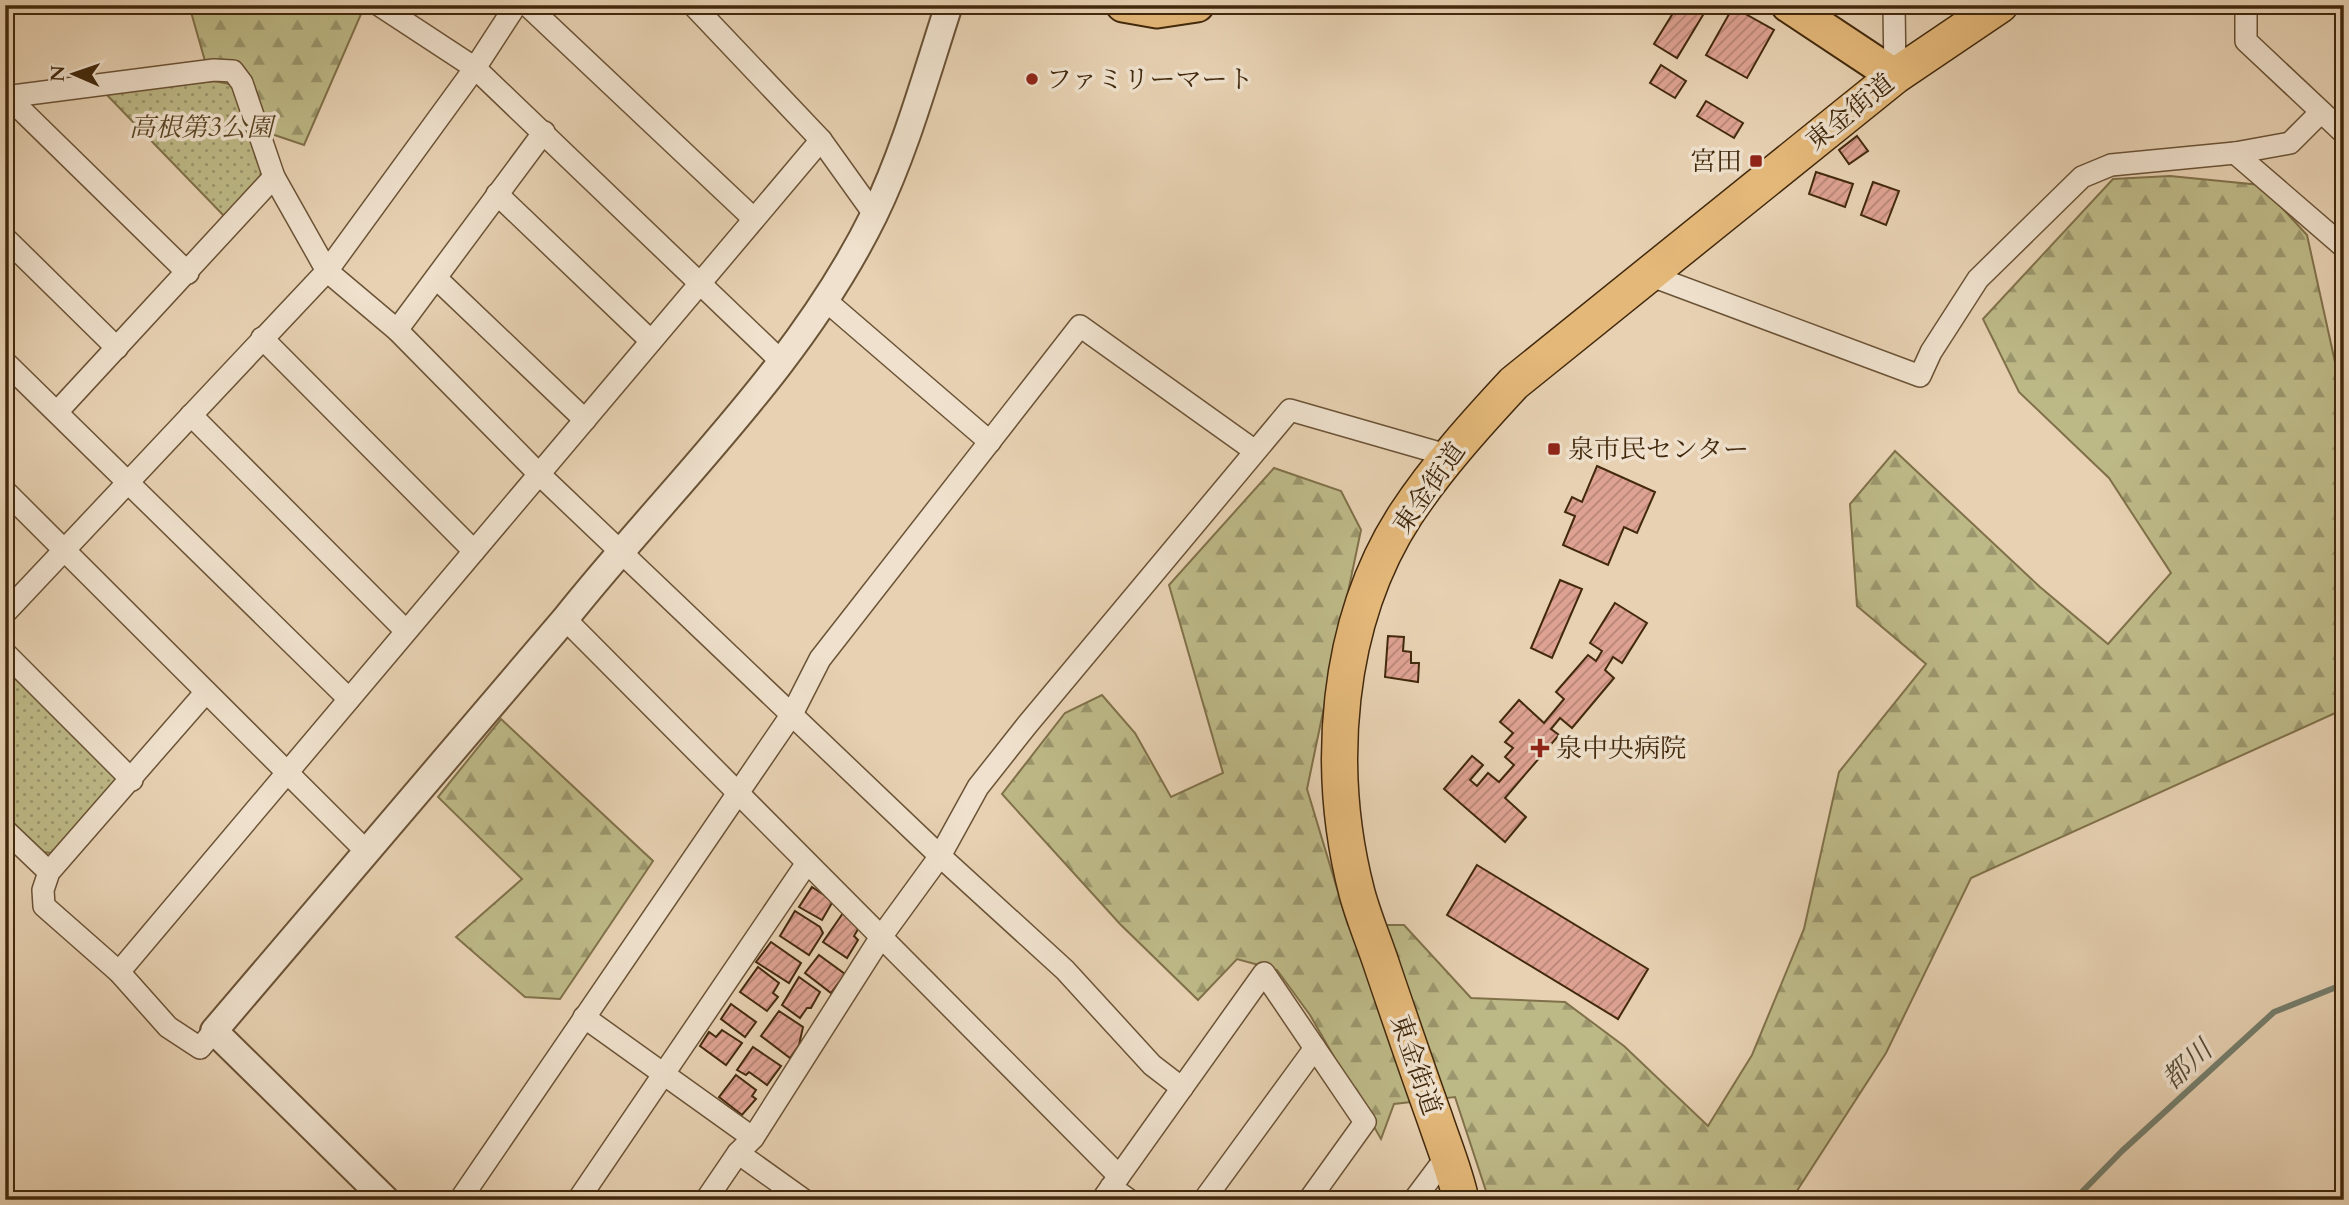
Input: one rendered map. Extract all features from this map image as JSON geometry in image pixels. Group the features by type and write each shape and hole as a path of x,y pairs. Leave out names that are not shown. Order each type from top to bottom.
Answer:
{"highway":[{"name":"東金街道","path":"1461,1200 1357,894 1341,799 1340,741 1347,673 1359,617 1405,516 1450,456 1514,383 1895,76 2000,5"}],"main road":[{"path":"1124,5 1157,11 1197,5"},
{"path":"1788,5 1895,76"}],"street":[{"path":"379,5 475,68 783,363"},
{"path":"5,613 327,271 475,68 516,5"},
{"path":"527,5 754,219"},
{"path":"693,5 821,140 874,215"},
{"path":"206,692 49,873 43,890 44,906 119,972 168,1027 186,1042 200,1048 365,850 565,619 620,550 783,363 874,215 906,135 949,5"},
{"path":"1895,5 1895,76"},
{"path":"2246,5 2246,41 2344,133"},
{"path":"6,96 214,70 233,71 242,83 274,177 327,271 397,330 539,474 940,856 1065,970 1152,1065 1182,1088"},
{"path":"6,96 188,273"},
{"path":"1649,275 1920,376 1931,352 1978,279 2082,177 2111,165 2235,153 2290,143 2320,113"},
{"path":"397,330 544,132"},
{"path":"119,972 821,140"},
{"path":"2235,153 2344,247"},
{"path":"57,412 274,177"},
{"path":"498,194 651,341"},
{"path":"5,238 117,348"},
{"path":"436,278 585,420"},
{"path":"824,299 990,442"},
{"path":"460,1200 736,791 792,714 820,659 1080,326 1255,451"},
{"path":"262,338 474,551"},
{"path":"5,362 349,699"},
{"path":"706,1200 745,1146 881,937 940,856 978,787 1290,410 1450,456"},
{"path":"191,415 406,631"},
{"path":"5,491 365,850"},
{"path":"565,619 881,937 1111,1188 1129,1200"},
{"path":"5,653 132,780"},
{"path":"5,830 49,873"},
{"path":"578,1200 807,863"},
{"path":"1111,1188 1264,972 1365,1122 1309,1200"},
{"path":"584,1017 664,1076 804,1200"},
{"path":"214,1031 386,1200"},
{"path":"1205,1200 1315,1048"},
{"path":"1415,1200 1447,1156"}],"green space":[{"path":"189,5 365,5 304,145 221,117"},
{"name":"高根第3公園","path":"214,81 235,85 261,169 260,187 227,219 105,93"},
{"path":"2170,176 2261,185 2307,235 2335,362 2344,367 2344,709 1971,878 1886,1053 1791,1200 1489,1200 1455,1097 1394,1104 1381,1139 1310,1015 1277,970 1237,959 1198,1000 1120,924 1002,794 1065,713 1102,695 1135,733 1171,797 1223,773 1169,585 1274,468 1341,491 1361,530 1307,789 1348,925 1404,925 1471,998 1565,1002 1624,1046 1708,1126 1752,1055 1804,929 1839,772 1926,664 1857,606 1850,504 1895,451 2040,587 2108,644 2171,573 2109,478 2019,392 1983,319 2113,179"},
{"path":"5,661 116,771 116,789 53,853 40,852 5,818"},
{"path":"501,719 653,861 560,999 525,997 456,937 522,879 438,797"}],"building":[{"path":"1678,5 1709,5 1677,58 1654,44"},
{"path":"1733,7 1774,30 1747,78 1706,55"},
{"path":"1661,65 1686,81 1675,98 1650,83"},
{"path":"1706,101 1743,123 1734,138 1697,116"},
{"path":"1857,136 1868,151 1849,164 1839,150"},
{"path":"1816,172 1853,184 1845,207 1809,194"},
{"path":"1873,182 1899,191 1886,225 1861,215"},
{"path":"1597,466 1655,492 1637,533 1624,527 1608,565 1563,545 1575,516 1565,512 1572,497 1582,502"},
{"path":"1560,580 1582,589 1552,658 1531,648"},
{"path":"1615,603 1647,623 1622,663 1613,657 1605,670 1614,678 1572,728 1560,718 1551,729 1559,735 1505,798 1526,817 1505,842 1444,789 1472,756 1483,765 1470,780 1477,786 1488,773 1499,782 1514,765 1505,757 1513,748 1505,742 1513,733 1500,722 1519,700 1544,723 1564,699 1556,692 1588,655 1596,661 1602,651 1590,643"},
{"path":"1388,636 1404,637 1403,651 1411,652 1411,663 1419,663 1418,682 1385,677"},
{"path":"1477,865 1648,969 1618,1019 1447,915"},
{"path":"812,887 833,901 822,920 799,907"},
{"path":"795,911 820,927 823,933 809,955 780,936"},
{"path":"843,913 861,924 854,936 858,940 847,958 823,942"},
{"path":"771,942 801,963 789,983 756,962"},
{"path":"819,955 845,974 831,993 805,973"},
{"path":"758,967 779,983 773,993 778,997 767,1011 740,992"},
{"path":"799,977 820,992 811,1008 807,1008 800,1018 782,1005"},
{"path":"731,1004 756,1022 745,1037 721,1019"},
{"path":"779,1011 803,1027 799,1045 790,1058 761,1036"},
{"path":"722,1030 742,1043 726,1065 700,1046 709,1032 716,1037"},
{"path":"753,1047 781,1066 767,1085 749,1072 746,1075 737,1070"},
{"path":"736,1075 756,1090 752,1096 756,1099 742,1115 719,1097"}],"waterway":[{"name":"都川","path":"2074,1200 2122,1151 2274,1012 2344,984"}],"place":[{"name":"ファミリーマート","path":"1032,79"},
{"name":"宮田","path":"1756,161"},
{"name":"泉市民センター","path":"1554,449"},
{"name":"泉中央病院","path":"1540,748"}]}
